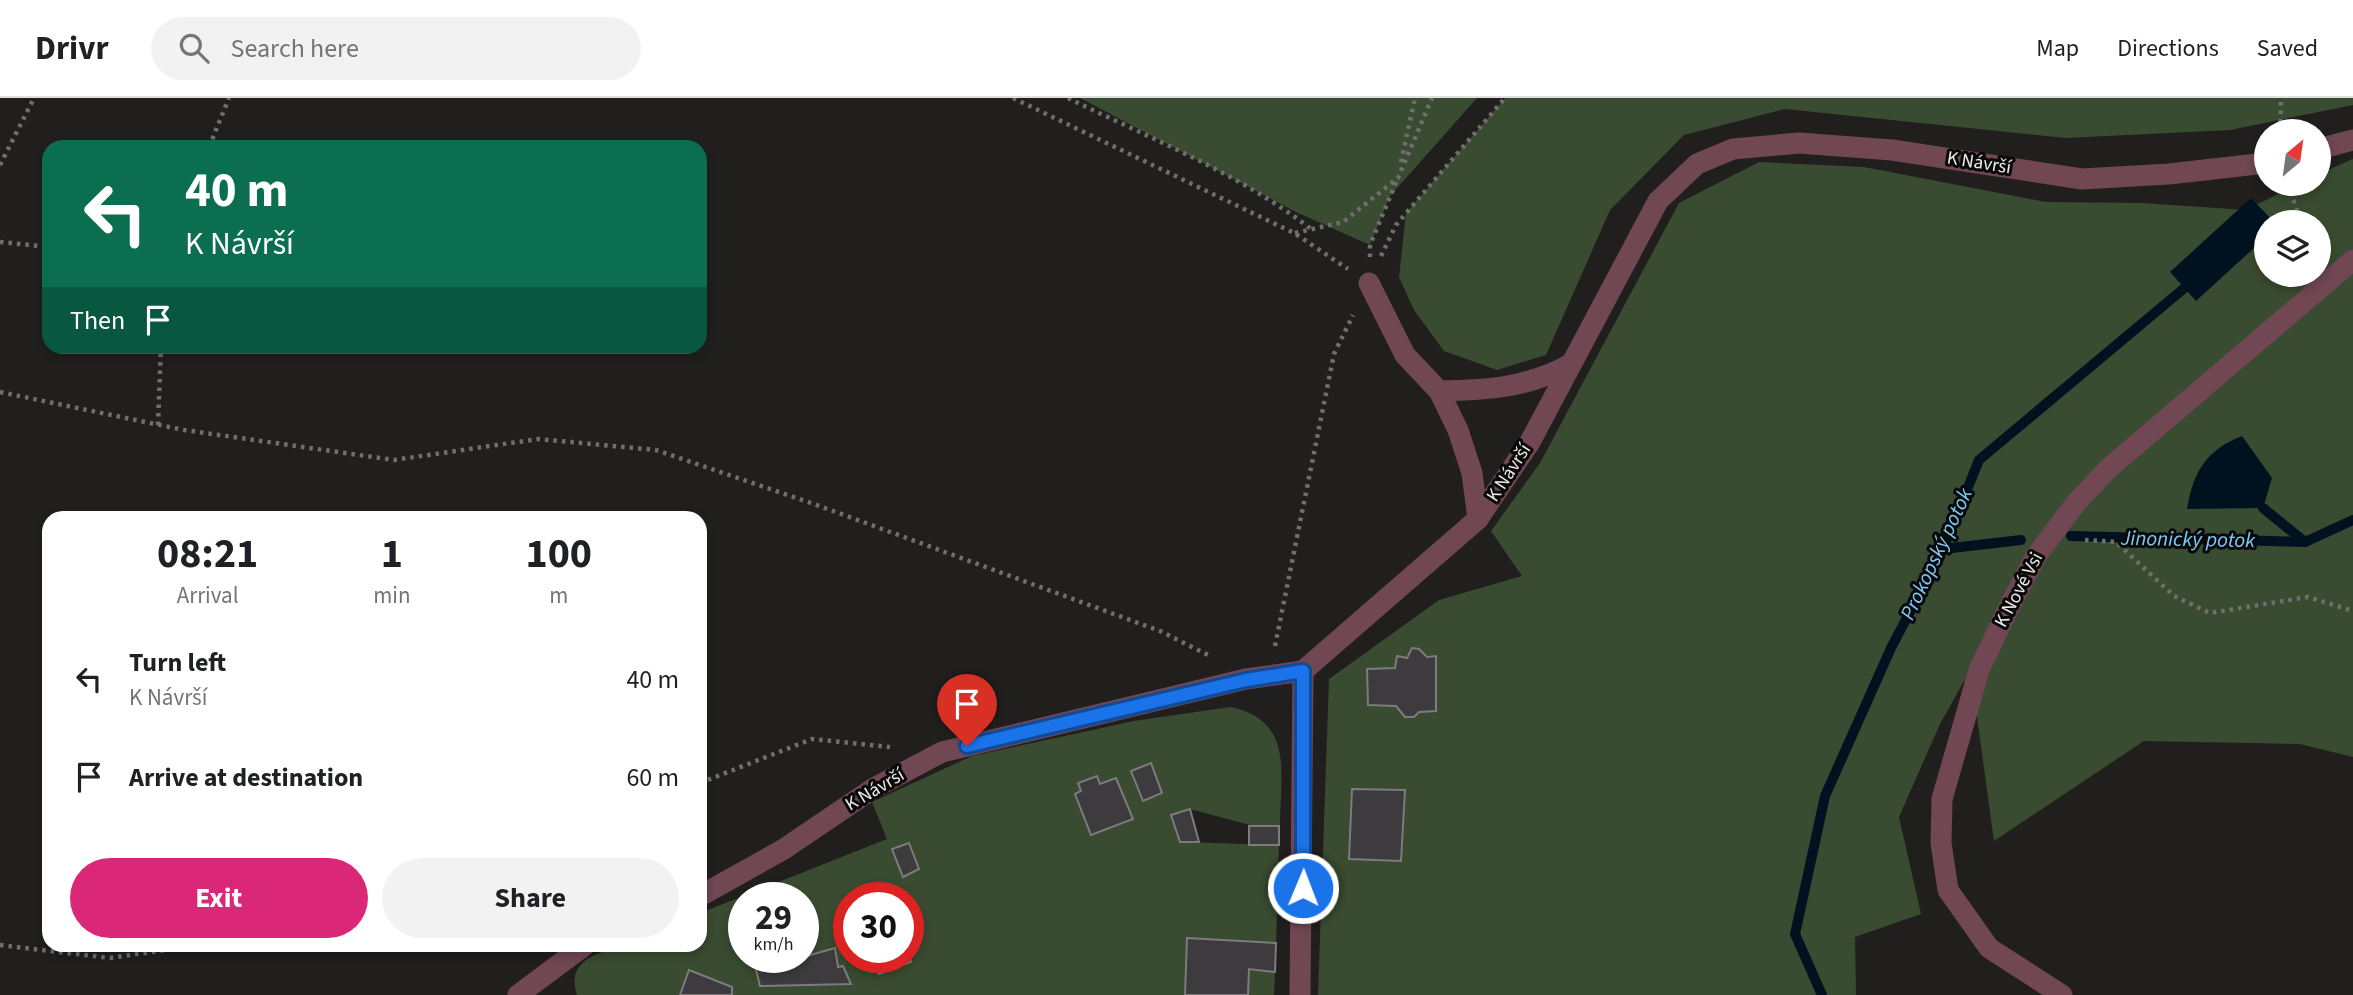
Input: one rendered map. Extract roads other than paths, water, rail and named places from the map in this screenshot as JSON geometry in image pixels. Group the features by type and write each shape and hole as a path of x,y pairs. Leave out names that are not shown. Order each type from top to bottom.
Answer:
{"street":[{"path":"2331,146 2353,140"},
{"name":"K Návrší","path":"707,893 784,849 874,788 942,752 1246,680 1303,671 1478,519 1530,442 1658,201 1697,163 1733,149 1799,143 1892,150 2082,179 2169,174 2254,164"},
{"name":"K Nové Vsi","path":"2062,995 1989,948 1948,890 1941,842 1942,799 1979,670 2006,613 2049,538 2076,503 2109,468 2353,260"},
{"path":"1369,283 1405,355 1439,391 1458,430 1472,473 1478,519"},
{"path":"1439,391 1514,387 1541,380 1569,365"},
{"path":"1300,995 1303,671"},
{"path":"517,995 575,952"}],"water":[{"path":"2251,198 2262,210 2254,210 2254,248 2196,301 2170,272"},
{"path":"2242,436 2272,478 2263,508 2187,509 2193,484 2203,464 2219,448"}],"waterway":[{"name":"Prokopský potok","path":"1822,995 1795,934 1825,796 1891,648 1943,549 1979,460 2194,280"},
{"name":"Jinonický potok","path":"2263,508 2305,542"},
{"name":"Jinonický potok","path":"2071,536 2305,542 2353,520"},
{"name":"Jinonický potok","path":"1943,549 2021,540"}]}
